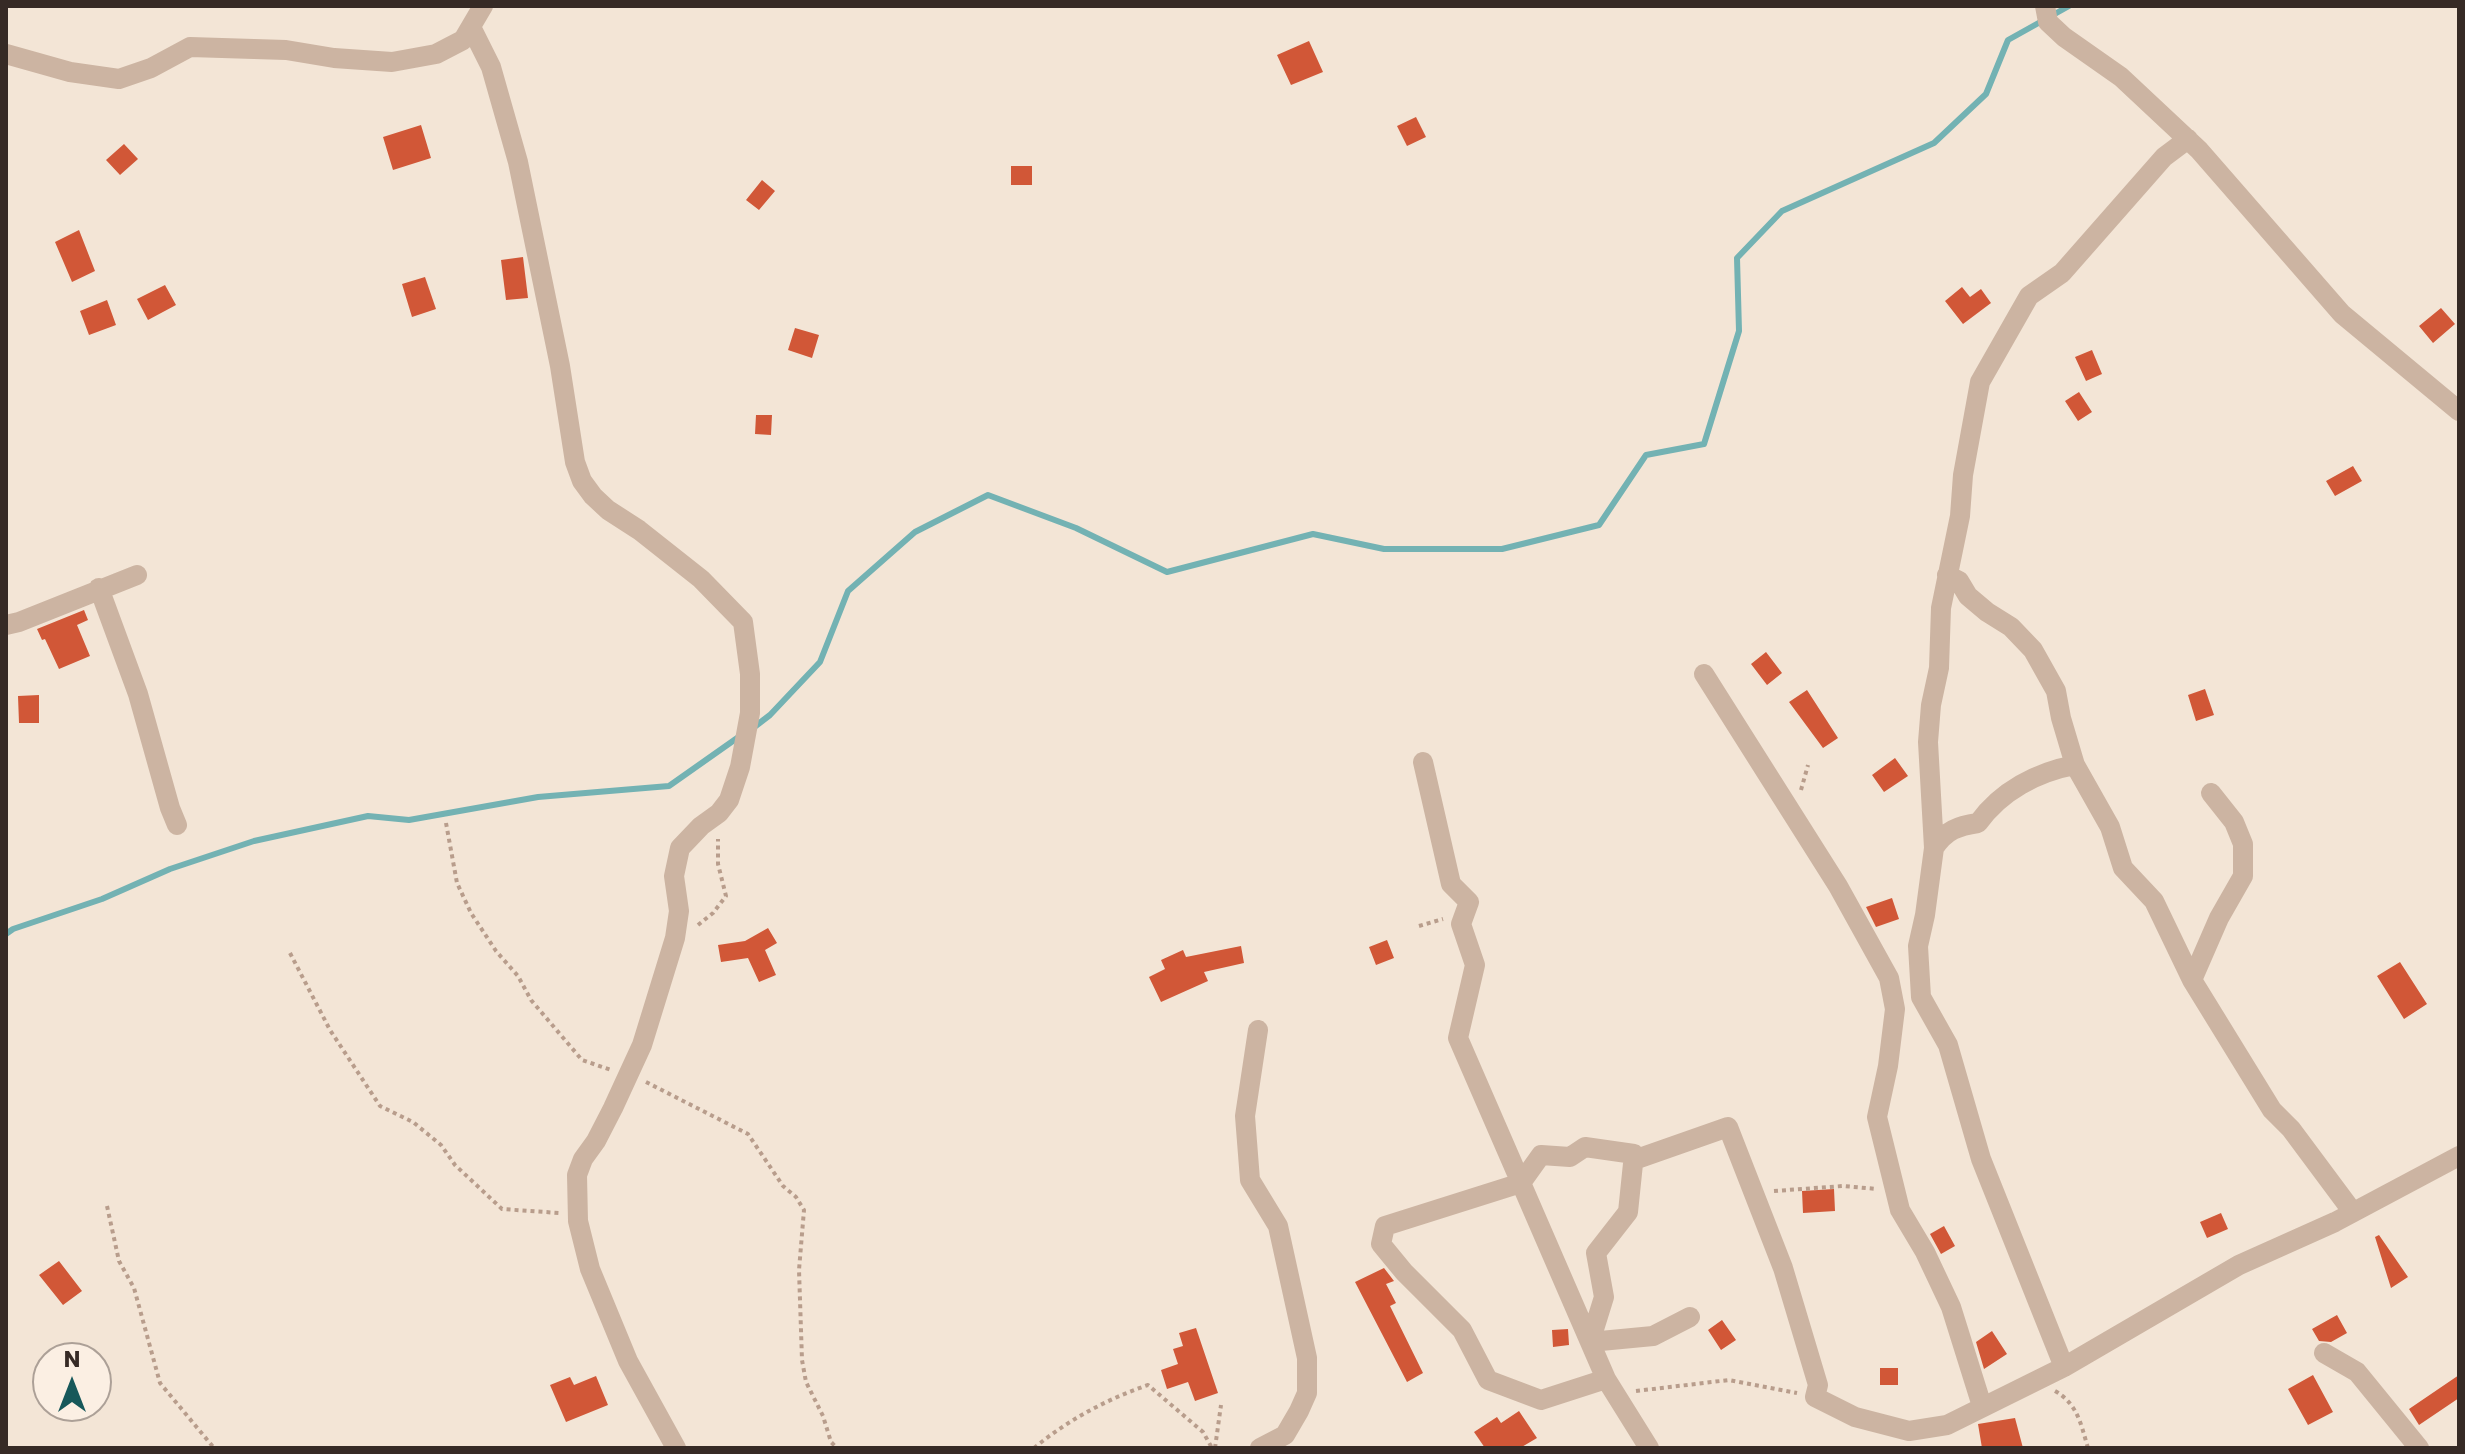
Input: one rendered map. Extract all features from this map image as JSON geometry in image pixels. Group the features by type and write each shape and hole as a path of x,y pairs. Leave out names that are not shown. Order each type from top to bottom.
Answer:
{"street":[{"path":"6,54 70,72 119,79 151,68 190,47 286,50 334,58 392,62 436,54 463,40 483,6"},
{"path":"2045,6 2048,22 2064,37 2121,77 2188,139 2342,314 2459,411"},
{"path":"472,29 491,67 518,162 560,366 572,451 582,481 608,510 639,530 701,579 743,622 750,674 749,722 740,767 729,800 680,848 674,876 679,911 675,938 642,1045 577,1175 577,1210 582,1240 602,1300 628,1361 676,1448"},
{"path":"2064,1367 1981,1159 1948,1045 1921,997 1918,946 1934,848 1928,742 1931,705 1939,668 1941,608 1960,516 1963,475 1980,382 2029,296 2062,273 2164,157 2188,139"},
{"path":"6,625 137,575"},
{"path":"1947,575 1959,581 1968,596 2011,627 2033,650 2056,691 2075,765 2110,827 2123,868 2154,901 2192,980 2272,1110 2291,1129 2352,1211"},
{"path":"99,588 138,694 177,825"},
{"path":"1704,674 1838,886 1889,978 1895,1009 1888,1066 1877,1117 1900,1210 1925,1252 1951,1307 1982,1406"},
{"path":"1423,762 1451,884 1469,902 1461,924 1475,965 1458,1038 1610,1387 1649,1448"},
{"path":"1934,848 1956,826 1978,823 1990,807 2027,780 2048,770 2075,765"},
{"path":"2192,980 2219,918 2243,876 2243,844 2234,822 2211,793"},
{"path":"1258,1030 1245,1116 1250,1180 1278,1226 1307,1358 1307,1393 1299,1411 1285,1435 1260,1448"},
{"path":"1634,1160 1728,1127 1783,1268 1818,1385 1815,1397 1855,1417 1909,1431 1947,1425 2064,1367 2239,1265 2309,1234 2459,1156"},
{"path":"1590,1342 1604,1297 1596,1253 1628,1212 1634,1154 1585,1147 1570,1157 1541,1155 1521,1183 1385,1226 1381,1244 1404,1272 1462,1330 1488,1380 1541,1400 1610,1387"},
{"path":"1590,1342 1653,1336 1690,1317"},
{"path":"2324,1353 2357,1372 2419,1448"}],"path":[{"path":"675,938 687,935 713,913 726,896 718,864 719,843 713,817"},
{"path":"446,823 457,883 471,913 496,951 518,976 531,1000 582,1060 629,1074 748,1134 777,1178 796,1197 804,1210 799,1270 802,1360 806,1382 823,1416 831,1442 837,1448"},
{"path":"290,953 330,1030 380,1106 413,1122 441,1145 464,1174 502,1209 554,1214 577,1210"},
{"path":"1754,1194 1843,1186 1895,1191"},
{"path":"107,1206 119,1261 134,1288 160,1383 214,1448"},
{"path":"1610,1387 1729,1380 1815,1397"},
{"path":"2036,1380 2063,1396 2078,1413 2088,1448"},
{"path":"1034,1448 1051,1434 1112,1397 1148,1385 1203,1432 1213,1448"},
{"path":"1213,1448 1221,1405"}],"building":[{"path":"1309,41 1323,72 1291,85 1277,55"},
{"path":"1416,117 1426,137 1407,146 1397,126"},
{"path":"421,125 431,158 393,170 383,137"},
{"path":"124,144 138,159 120,175 106,160"},
{"path":"1011,166 1032,166 1032,185 1011,185"},
{"path":"762,180 775,191 759,210 746,200"},
{"path":"79,230 95,271 72,282 55,242"},
{"path":"523,257 528,298 506,300 501,260"},
{"path":"425,277 436,309 412,317 402,284"},
{"path":"165,285 176,305 148,320 137,299"},
{"path":"1962,287 1970,297 1981,289 1991,303 1963,324 1945,301"},
{"path":"107,300 116,325 89,335 80,311"},
{"path":"2441,308 2455,324 2433,343 2419,326"},
{"path":"795,328 819,335 812,358 788,350"},
{"path":"2092,350 2102,374 2086,381 2075,357"},
{"path":"2079,392 2092,412 2078,421 2065,401"},
{"path":"756,415 772,415 771,435 755,434"},
{"path":"2353,466 2362,481 2335,496 2326,481"},
{"path":"84,610 88,620 77,625 90,656 59,669 37,629"},
{"path":"1766,652 1782,673 1767,685 1751,664"},
{"path":"2205,689 2214,715 2196,721 2188,695"},
{"path":"1807,690 1838,738 1823,748 1789,702"},
{"path":"39,695 39,723 19,723 18,696"},
{"path":"1895,758 1908,776 1884,792 1872,775"},
{"path":"1892,898 1899,919 1876,927 1866,907"},
{"path":"768,928 777,943 765,950 776,975 759,982 748,958 721,962 718,945 745,941"},
{"path":"1387,940 1394,958 1376,965 1369,947"},
{"path":"1241,946 1244,963 1204,972 1208,981 1161,1002 1149,977 1165,969 1161,960 1183,950 1186,957"},
{"path":"2400,962 2427,1004 2404,1019 2377,976"},
{"path":"1834,1189 1835,1211 1803,1213 1802,1191"},
{"path":"2221,1213 2228,1229 2207,1238 2200,1222"},
{"path":"1944,1226 1955,1246 1941,1254 1930,1234"},
{"path":"2379,1235 2408,1277 2391,1288 2375,1237"},
{"path":"59,1261 82,1291 63,1305 39,1275"},
{"path":"1384,1268 1394,1281 1386,1284 1396,1303 1390,1306 1423,1373 1407,1382 1355,1282"},
{"path":"2337,1315 2347,1333 2331,1342 2319,1341 2312,1329"},
{"path":"1722,1320 1736,1340 1721,1350 1708,1330"},
{"path":"1196,1328 1218,1393 1195,1401 1188,1382 1167,1389 1161,1370 1178,1364 1173,1349 1183,1346 1179,1333"},
{"path":"1568,1329 1569,1345 1553,1347 1552,1330"},
{"path":"1992,1331 2007,1354 1984,1369 1976,1342"},
{"path":"1880,1368 1898,1368 1898,1385 1880,1385"},
{"path":"2313,1375 2333,1412 2308,1425 2288,1389"},
{"path":"2459,1375 2459,1398 2419,1425 2409,1409"},
{"path":"596,1376 608,1405 566,1422 550,1385 570,1377 574,1385"},
{"path":"1519,1411 1537,1438 1520,1448 1485,1448 1474,1432 1497,1417 1501,1423"},
{"path":"2015,1418 2023,1448 1982,1448 1978,1424"}],"waterway":[{"path":"753,728 770,715 820,662 848,591 915,532 988,495 1076,528 1167,572 1313,534 1384,549 1502,549 1599,525 1646,455 1704,444 1739,331 1737,258 1782,211 1934,143 1986,94 2008,40 2069,6"},
{"path":"6,934 102,899 170,869 254,841 368,816 409,820 538,797 669,786 740,736"}]}
